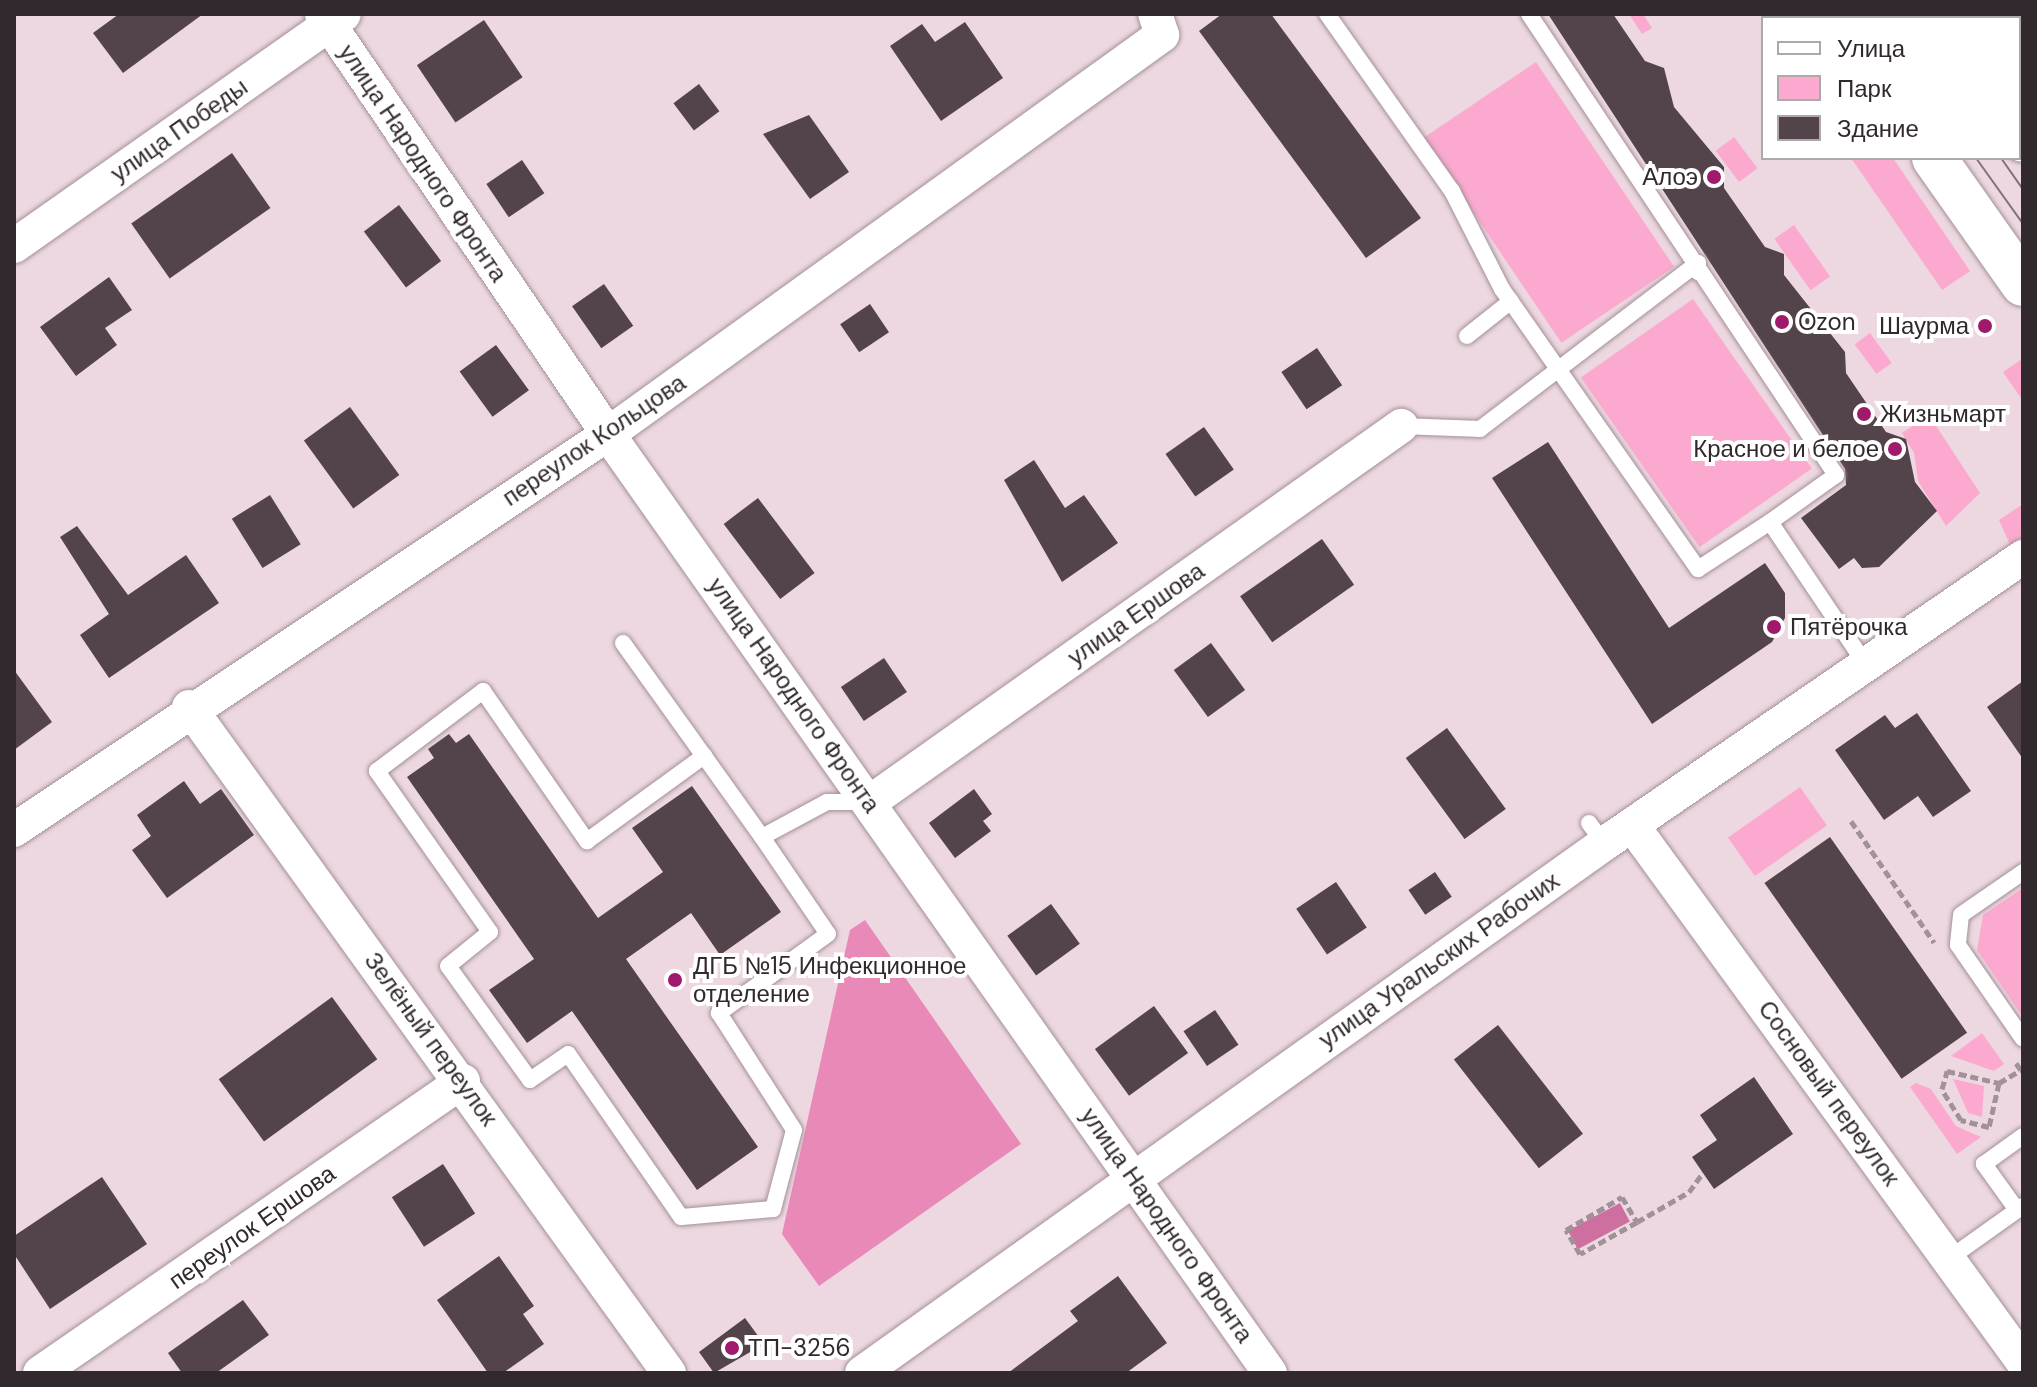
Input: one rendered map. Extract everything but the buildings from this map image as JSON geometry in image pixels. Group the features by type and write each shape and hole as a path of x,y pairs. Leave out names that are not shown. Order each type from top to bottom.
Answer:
{"main road":[{"path":"1935,160 2023,284"}],"street":[{"name":"улица Победы","path":"14,246 332,18"},
{"name":"улица Народного Фронта","path":"332,18 608,434 1134,1175 1270,1373"},
{"name":"переулок Кольцова","path":"14,830 189,707 608,434 1159,25"},
{"name":"улица Ершова","path":"870,802 1401,426"},
{"name":"улица Уральских Рабочих","path":"862,1373 1597,834 1632,825 1868,668 2023,557"},
{"name":"Зелёный переулок","path":"189,707 463,1081 669,1373"},
{"name":"Сосновый переулок","path":"1632,825 2023,1362"},
{"name":"переулок Ершова","path":"40,1373 463,1081"}],"lane":[{"path":"1327,14 1452,191 1511,301 1560,367 1698,569 1836,475 1529,14"},
{"path":"1401,426 1480,429 1698,268"},
{"path":"1467,336 1511,301"},
{"path":"1770,522 1868,668"},
{"path":"623,643 704,756 762,837 828,934 719,1013 794,1130 773,1209 681,1217 568,1054 530,1080 448,966 490,932 377,771 483,691 587,841 704,756"},
{"path":"762,837 827,802 870,802"},
{"path":"2023,872 1961,915 1958,945 2023,1039"},
{"path":"1950,1258 2020,1208 1984,1164 2023,1136"}],"path":[{"path":"1999,1083 1989,1127 1961,1120 1942,1089 1947,1071 1999,1083 2021,1070"},
{"path":"1637,1222 1622,1197 1566,1230 1580,1254 1637,1222 1689,1192 1703,1173"}],"green space":[{"path":"1629,14 1643,14 1652,28 1642,34"},
{"path":"1536,62 1674,267 1561,343 1423,138"},
{"path":"1734,137 1757,168 1739,182 1716,151"},
{"path":"1852,160 1894,160 1970,271 1942,290"},
{"path":"1794,225 1830,277 1810,290 1774,239"},
{"path":"1693,299 1812,469 1700,547 1581,378"},
{"path":"1870,333 1892,363 1876,374 1855,344"},
{"path":"2023,361 2023,401 2003,372"},
{"path":"1929,415 1980,493 1946,526 1918,481 1914,453 1902,433"},
{"path":"2023,504 2023,537 2010,545 1999,520"},
{"path":"1800,787 1827,826 1755,876 1728,837"},
{"path":"2023,888 2023,1017 1977,950 1983,915"},
{"path":"1982,1033 2004,1064 1994,1071 1951,1056"},
{"path":"1953,1079 1984,1086 1982,1117 1968,1113"},
{"path":"1916,1083 1931,1089 1956,1126 1981,1137 1957,1154 1910,1087"}],"shaded area":[{"path":"865,920 1021,1144 819,1286 782,1234 850,930"},
{"path":"1620,1203 1630,1222 1578,1249 1568,1231"}],"tram line":[{"path":"1977,160 2023,224"},
{"path":"2002,160 2023,189"}],"place":[{"name":"Алоэ","path":"1714,177"},
{"name":"Ozon","path":"1782,322"},
{"name":"Шаурма","path":"1985,326"},
{"name":"Жизньмарт","path":"1864,414"},
{"name":"Красное и белое","path":"1895,449"},
{"name":"Пятёрочка","path":"1774,627"},
{"name":"ДГБ №15 Инфекционное отделение","path":"675,980"},
{"name":"ТП-3256","path":"732,1348"}]}
